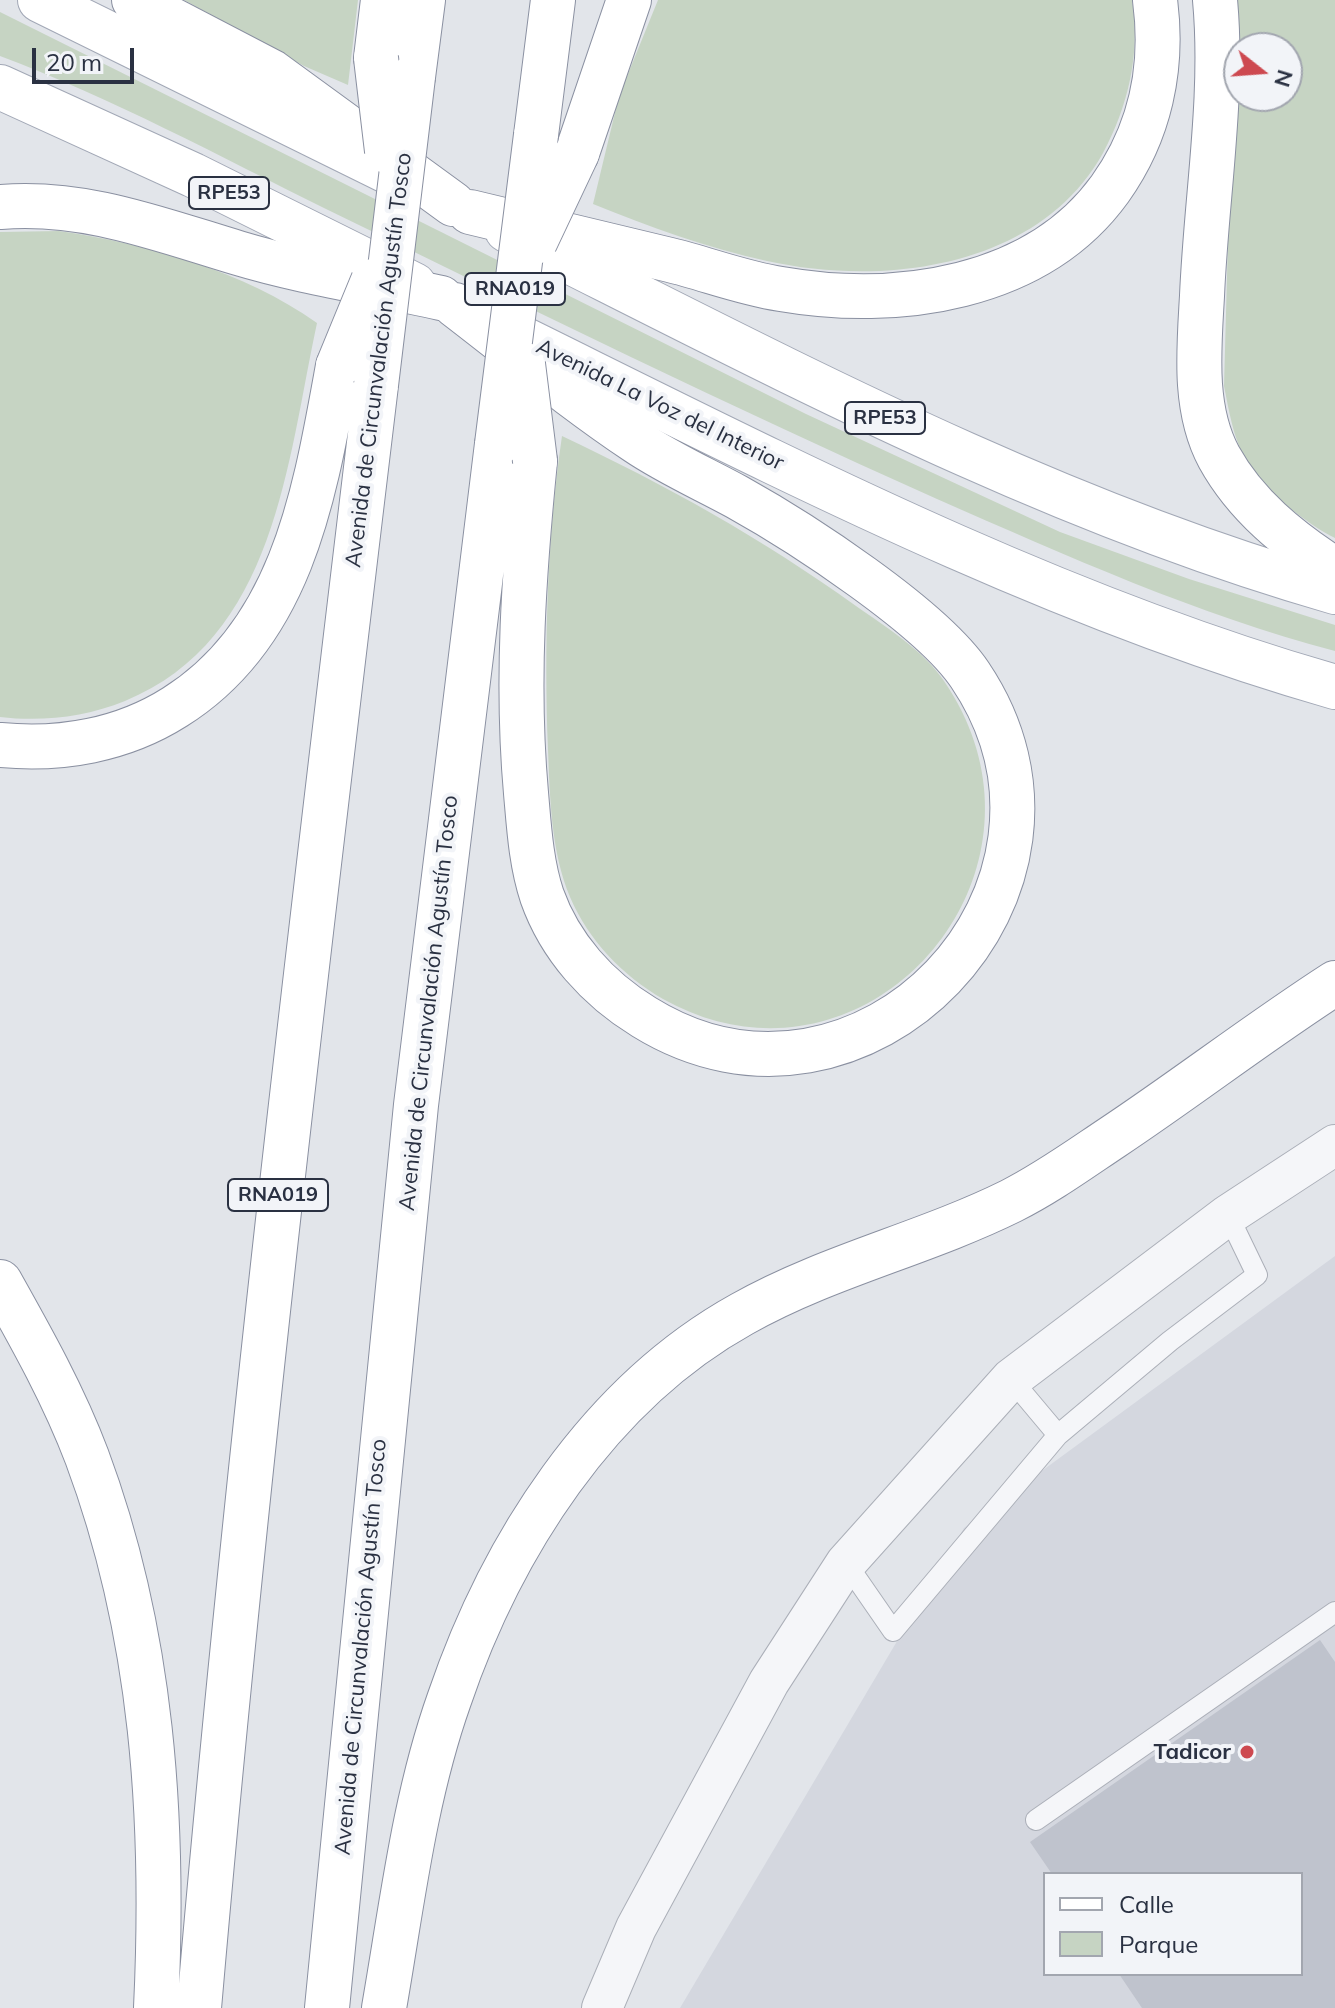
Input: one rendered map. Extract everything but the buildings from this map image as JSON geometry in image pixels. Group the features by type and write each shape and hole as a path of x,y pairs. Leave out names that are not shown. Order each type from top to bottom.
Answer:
{"main road":[{"name":"RPE53","path":"40,0 865,408 1029,483 1150,533 1335,592"},
{"path":"134,0 272,72 461,208 784,290 913,293 981,281 1034,255 1075,228 1124,169 1141,134 1152,98 1157,62 1155,0"},
{"path":"383,0 395,67"},
{"name":"Avenida de Circunvalación Agustín Tosco","path":"199,2008 243,1523 275,1224 394,228 395,67 423,0"},
{"name":"Avenida de Circunvalación Agustín Tosco","path":"327,2008 416,1105 516,452 515,288 553,0"},
{"path":"515,288 577,153 629,0"},
{"path":"1215,0 1216,65 1199,359 1208,430 1239,488 1261,513 1297,545 1335,570"},
{"name":"Avenida La Voz del Interior","path":"0,87 193,175 767,458 1002,564 1180,637 1335,687"},
{"path":"0,207 40,204 86,209 240,254 448,302 640,445 745,501 890,600 949,649 969,674 1000,735 1012,806 1003,874 975,938 952,969 893,1020 829,1045 793,1051 744,1050 683,1037 622,1004 579,963 557,929 542,896 533,856 523,765 524,588 516,452"},
{"path":"0,745 69,745 109,737 151,722 190,698 224,669 254,634 277,595 297,544 323,446 338,366 394,228"},
{"path":"384,2008 419,1808 448,1701 488,1605 515,1554 570,1468 604,1426 670,1362 741,1314 813,1279 927,1238 1012,1201 1100,1146 1335,983"},
{"path":"0,1282 39,1351 86,1453 115,1544 139,1643 154,1762 159,1890 156,2008"}],"street":[{"path":"602,2008 636,1928 769,1682 846,1563 1011,1379 1228,1215 1333,1150"}],"lane":[{"path":"846,1563 893,1631 1058,1435 1170,1341 1257,1275 1228,1215"},
{"path":"1011,1379 1058,1435"},
{"path":"1036,1820 1335,1612"}],"shaded area":[{"path":"1335,1256 1335,2008 680,2008 964,1528"}],"green space":[{"path":"184,0 358,0 348,85 304,66"},
{"path":"658,0 1132,0 1133,59 1126,98 1103,153 1075,192 1040,222 1000,245 955,260 908,269 813,269 723,250 593,204 619,96"},
{"path":"1231,0 1335,0 1335,538 1285,504 1251,470 1237,441 1224,386 1231,112 1303,112 1303,32 1232,32"},
{"path":"0,12 806,414 1060,532 1189,579 1335,625 1335,651 1183,602 937,499 630,357 124,109 0,56"},
{"path":"59,231 194,262 258,289 317,323 296,432 266,541 244,591 214,635 175,673 125,701 64,717 0,717 0,232"},
{"path":"562,436 676,494 821,581 903,640 926,659 944,681 978,755 984,828 966,896 929,955 875,999 811,1024 738,1026 663,999 648,990 608,956 578,913 564,879 555,843 548,750 548,592"}],"place":[{"name":"Tadicor","path":"1247,1752"}]}
